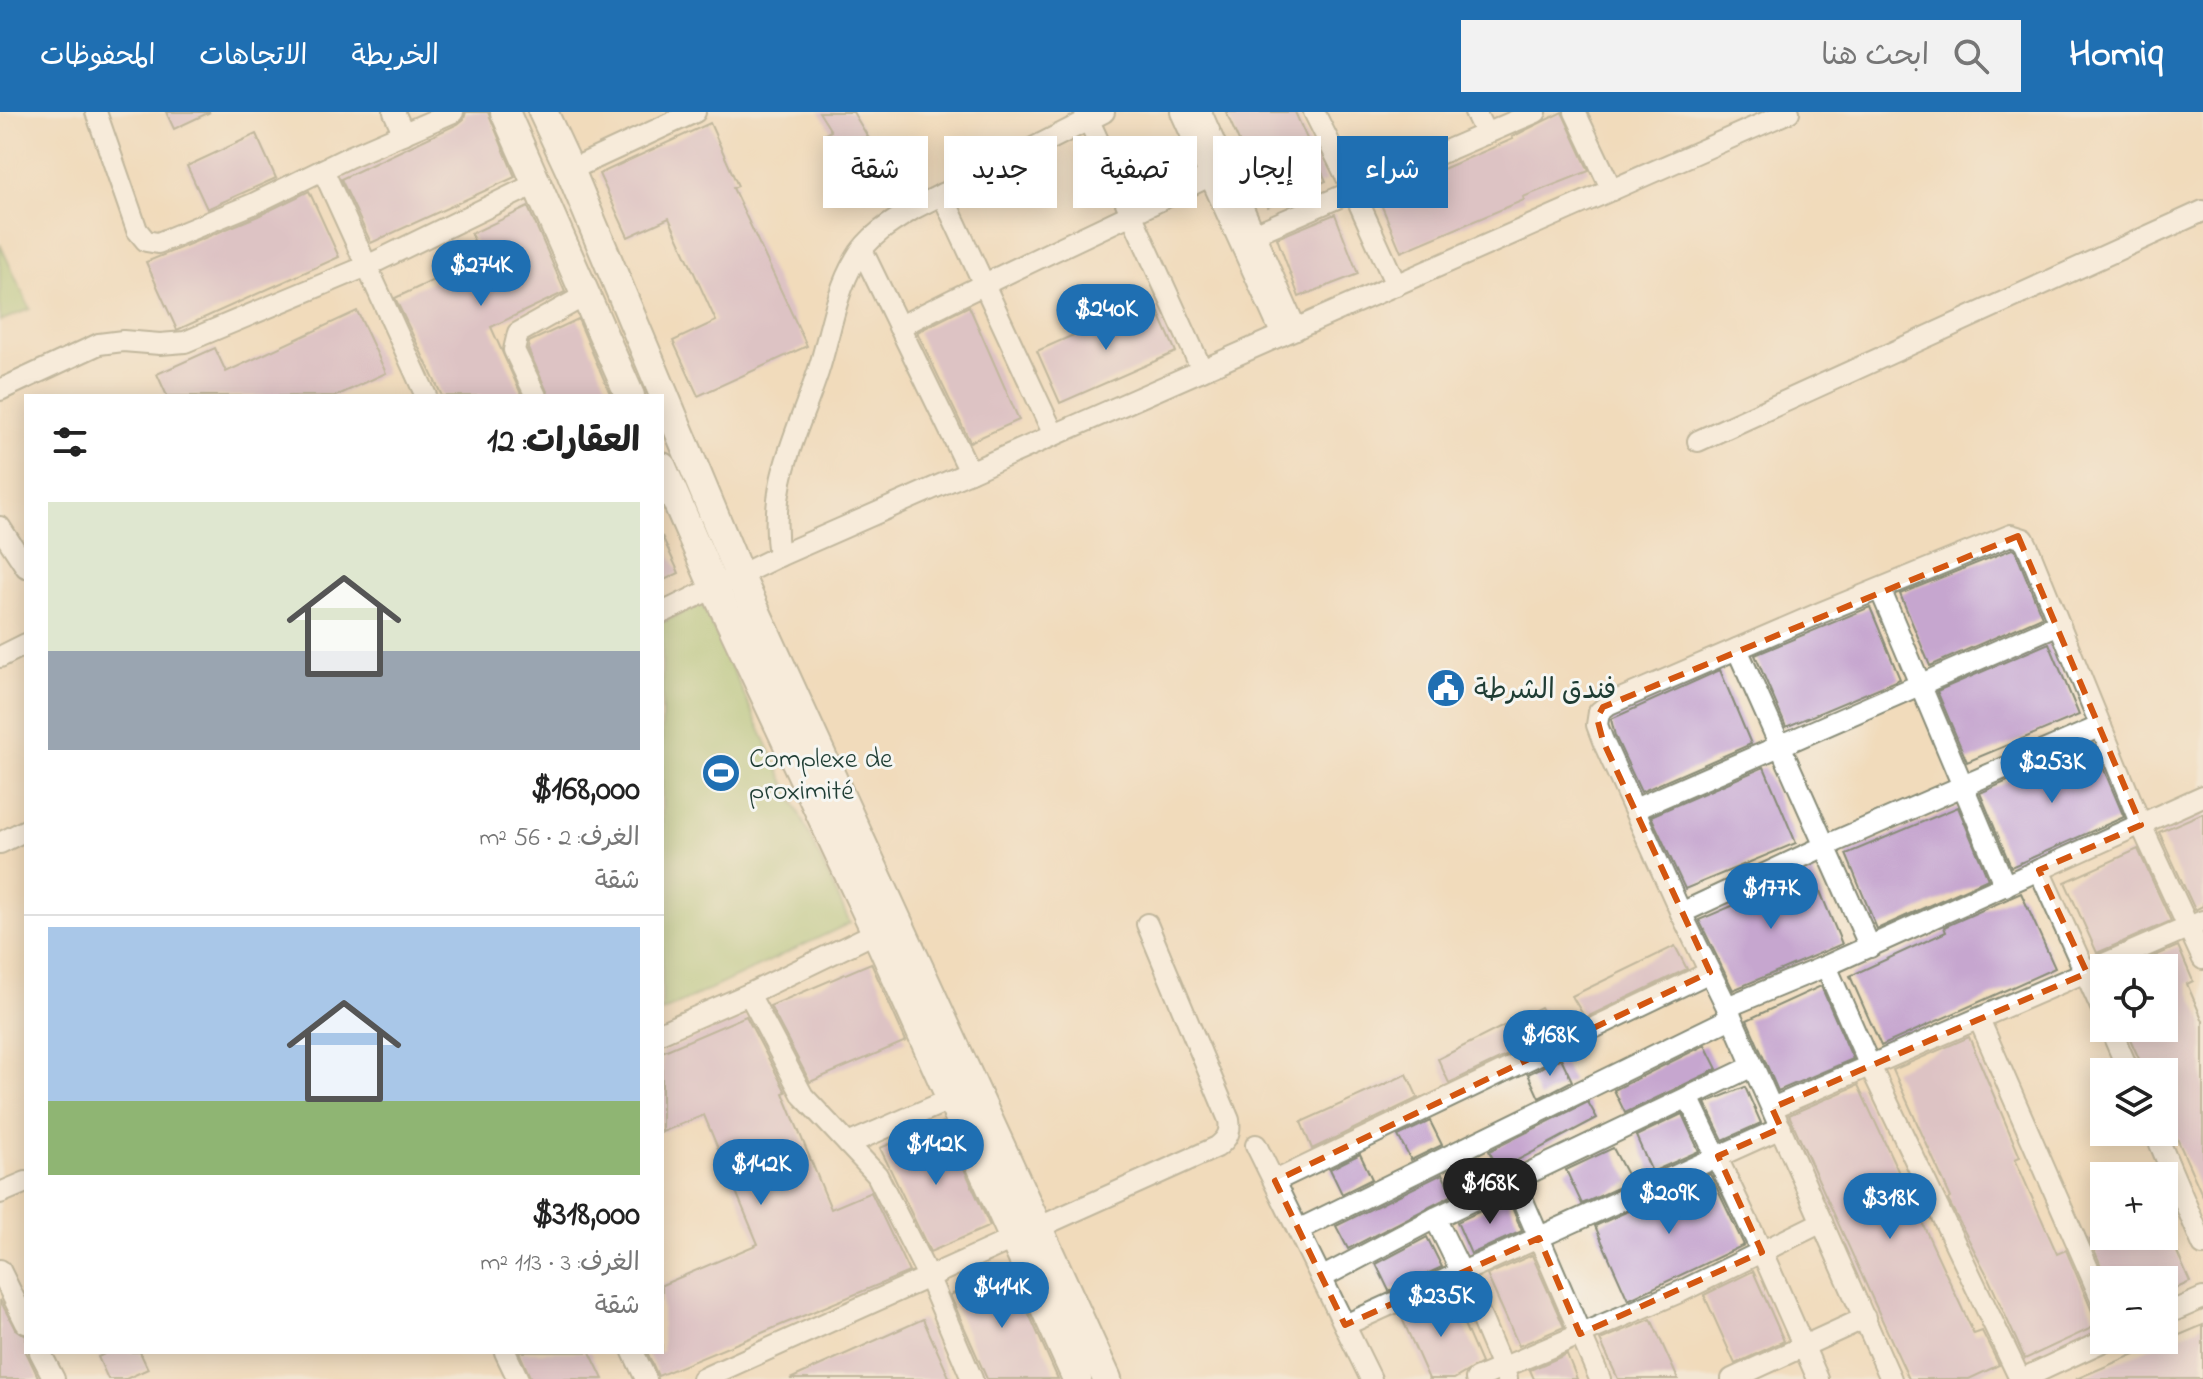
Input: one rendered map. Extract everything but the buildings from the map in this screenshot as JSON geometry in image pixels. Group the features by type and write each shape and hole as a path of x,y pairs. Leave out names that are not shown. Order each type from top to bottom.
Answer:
{"street":[{"path":"96,112 137,230 146,241 162,243 453,112"},
{"path":"394,112 404,134"},
{"path":"505,112 629,394"},
{"path":"543,112 570,170 656,394"},
{"path":"570,170 695,112"},
{"path":"1181,112 1213,165"},
{"path":"1201,112 1213,157"},
{"path":"1314,112 1337,158"},
{"path":"1475,112 1486,134"},
{"path":"1448,150 1536,112"},
{"path":"1575,112 1612,190"},
{"path":"664,612 779,556 1789,112"},
{"path":"779,556 777,499 782,468 817,374 840,296 855,260 869,240 886,226 942,194 1093,114 1132,216 1202,370"},
{"path":"323,170 425,394"},
{"path":"899,327 1213,174"},
{"path":"0,390 99,344 123,341 185,342 367,266 537,183"},
{"path":"942,194 1054,435"},
{"path":"1254,234 1337,197"},
{"path":"1233,208 1289,332"},
{"path":"1238,208 1254,234 1289,332"},
{"path":"1361,208 1396,285"},
{"path":"1698,441 2203,211"},
{"path":"862,250 970,472"},
{"path":"535,394 514,350 518,333 584,296"},
{"path":"664,416 728,583 1026,1231 1077,1379"},
{"path":"664,471 728,583"},
{"path":"0,527 24,564"},
{"path":"1891,1379 1772,1108 1603,741 1597,725 1599,712 1609,704 1737,649 2011,535 2018,536 2027,545 2141,825 2196,924 2203,959"},
{"path":"1880,589 2005,886"},
{"path":"1635,809 2059,624"},
{"path":"0,657 24,645"},
{"path":"1737,649 1870,947"},
{"path":"1681,913 1825,846 2101,726"},
{"path":"1298,1230 1826,966 2203,796"},
{"path":"0,843 24,831"},
{"path":"2039,870 2090,980"},
{"path":"702,1379 1217,1147 1229,1135 1229,1120 1147,924"},
{"path":"1772,1108 2196,924"},
{"path":"664,1031 888,927"},
{"path":"888,927 949,1100 1026,1231 1107,1379"},
{"path":"1826,966 1870,1066 2021,1379 2090,1347"},
{"path":"1275,1181 1710,972"},
{"path":"749,994 803,1096 877,1175 928,1276 972,1379"},
{"path":"1979,1019 2090,1273"},
{"path":"1321,1278 1435,1218 1753,1066"},
{"path":"1688,1097 1718,1156 1818,1379"},
{"path":"848,1144 949,1100"},
{"path":"1345,1325 1781,1128"},
{"path":"1256,1145 1371,1379"},
{"path":"2161,1146 2203,1245"},
{"path":"1514,1180 1600,1379"},
{"path":"0,1193 24,1183"},
{"path":"1435,1218 1462,1273 1504,1374"},
{"path":"1476,1379 1504,1374 1580,1334 1682,1291 1822,1222"},
{"path":"0,1270 24,1319"},
{"path":"2178,1309 2203,1298"},
{"path":"1732,1379 1865,1318"},
{"path":"41,1354 54,1379"},
{"path":"506,1354 518,1379"},
{"path":"634,1354 646,1379"}],"highlighted area":[{"path":"2018,536 2141,825 2039,870 2087,973 1772,1108 1781,1128 1718,1156 1762,1252 1580,1334 1539,1238 1345,1325 1275,1181 1710,972 1603,741 1597,718 1603,707"}],"green space":[{"path":"0,244 30,309 0,321"},
{"name":"Complexe de proximité","path":"702,604 850,923 664,1011 664,621"}],"place":[{"name":"فندق الشرطة","path":"1446,688"},
{"name":"Complexe de proximité","path":"721,773"}]}
